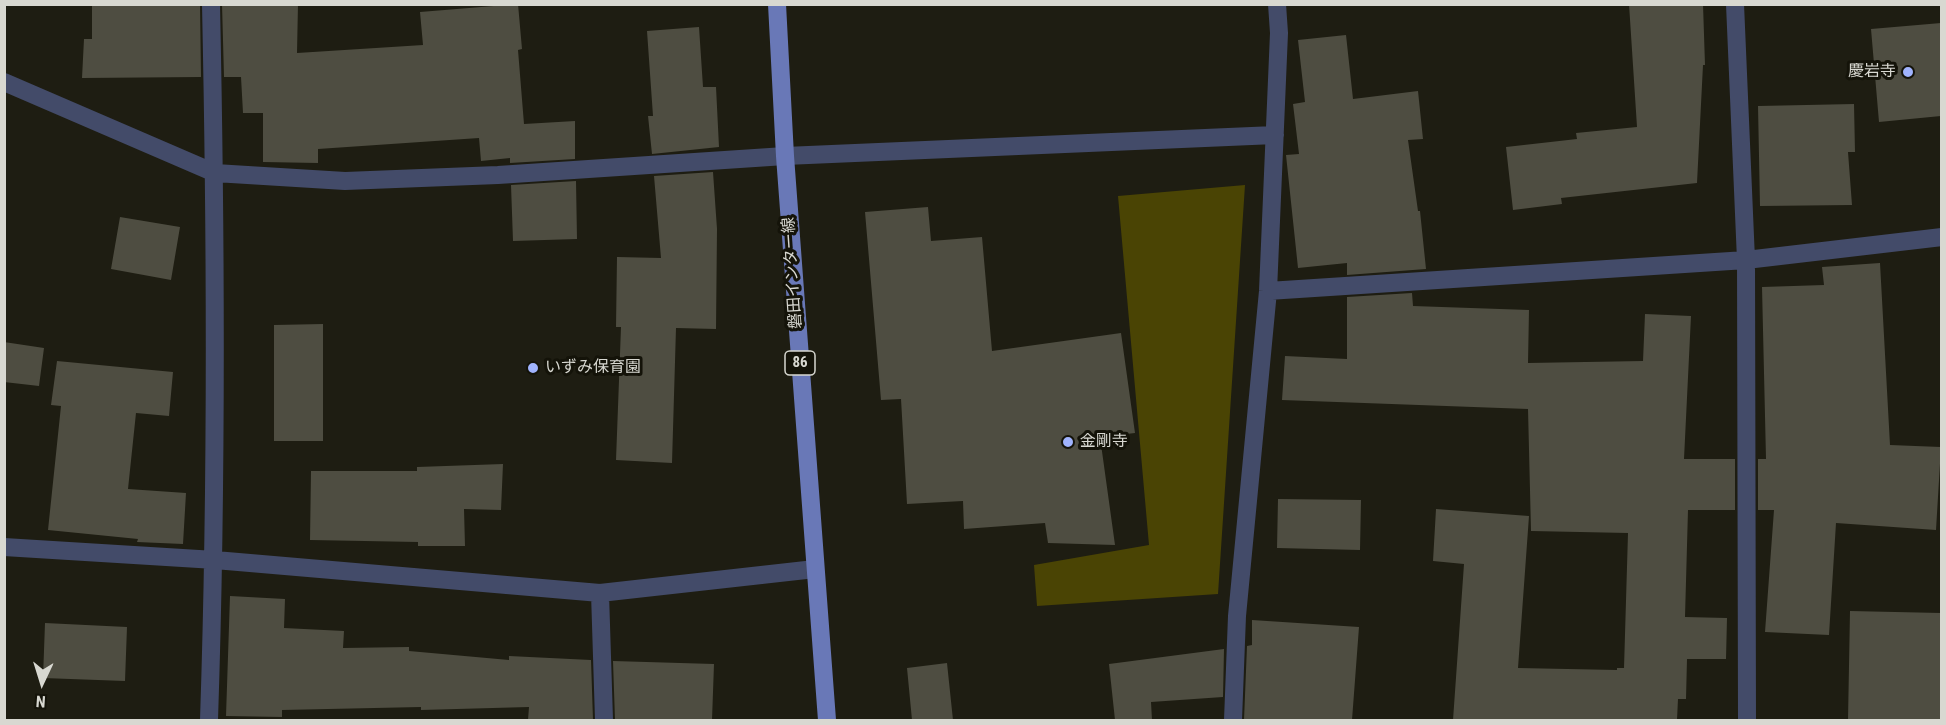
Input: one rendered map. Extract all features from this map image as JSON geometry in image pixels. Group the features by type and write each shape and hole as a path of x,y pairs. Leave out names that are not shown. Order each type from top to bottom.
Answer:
{"main road":[{"name":"磐田インター線","path":"777,4 785,156 827,720"}],"street":[{"path":"209,720 215,560 215,173 212,4"},
{"path":"1233,720 1237,616 1268,291 1279,33 1277,4"},
{"path":"1734,4 1746,260 1747,720"},
{"path":"4,82 215,173 345,181 498,175 785,156 1275,135"},
{"path":"1268,291 1746,260 1941,237"},
{"path":"4,547 215,560 600,593 815,568"},
{"path":"600,593 604,720"}],"shaded area":[{"path":"1245,185 1218,594 1037,606 1034,565 1149,545 1118,196"}],"building":[{"path":"92,4 200,4 201,77 82,78 84,39 92,39"},
{"path":"222,4 298,4 297,53 423,45 420,12 518,4 522,49 518,50 524,124 575,121 575,159 510,163 510,158 481,161 479,138 318,149 318,163 263,162 263,113 243,113 241,77 224,77"},
{"path":"1629,4 1703,4 1705,65 1703,65 1697,183 1561,198 1562,204 1513,210 1506,147 1577,139 1576,133 1637,127"},
{"name":"慶岩寺","path":"1941,23 1941,116 1879,122 1871,29"},
{"path":"699,27 703,87 716,87 719,147 652,154 648,116 653,116 647,31"},
{"path":"1346,35 1353,99 1418,91 1423,139 1408,140 1418,211 1420,211 1426,269 1347,275 1347,263 1298,268 1286,155 1299,154 1293,104 1305,102 1298,40"},
{"path":"1854,104 1855,152 1848,152 1852,205 1760,206 1758,106"},
{"path":"713,172 717,229 716,329 676,328 672,463 616,460 621,327 616,327 617,257 661,258 654,176"},
{"path":"576,181 577,239 513,241 511,185"},
{"path":"928,207 931,241 982,237 992,351 1121,333 1135,433 1100,437 1115,545 1048,543 1045,523 964,529 963,501 907,504 901,399 881,400 865,212"},
{"path":"120,217 180,227 171,280 111,269"},
{"path":"1880,263 1890,445 1941,447 1936,530 1836,523 1829,635 1765,632 1774,510 1758,510 1758,459 1766,459 1762,287 1824,285 1822,267"},
{"path":"1412,293 1413,306 1529,310 1528,363 1643,361 1645,314 1691,316 1684,459 1735,459 1735,510 1688,510 1685,617 1727,618 1726,659 1687,659 1686,699 1678,699 1677,720 1453,720 1464,564 1433,561 1436,509 1529,516 1518,668 1617,670 1617,668 1624,668 1628,533 1531,531 1528,409 1282,400 1285,356 1347,359 1347,297"},
{"path":"323,324 323,441 274,441 274,325"},
{"path":"4,342 44,348 39,386 4,382"},
{"path":"57,361 173,372 169,416 136,413 128,489 186,493 183,544 137,542 138,539 48,530 61,406 51,405"},
{"path":"503,464 501,510 464,509 465,546 418,546 418,542 310,540 311,471 417,471 417,467"},
{"path":"1278,499 1361,500 1360,550 1277,548"},
{"path":"230,596 285,599 284,628 344,631 343,648 409,647 409,651 509,660 509,656 591,660 593,720 528,720 529,707 282,710 282,717 226,716"},
{"path":"1850,611 1941,613 1941,720 1848,720"},
{"path":"1252,620 1359,627 1352,720 1244,720 1247,646 1252,645"},
{"path":"45,623 127,627 125,681 43,678"},
{"path":"1224,649 1223,697 1151,702 1152,720 1115,720 1109,664"},
{"path":"613,661 714,664 712,720 615,720"},
{"path":"947,663 953,720 912,720 907,668"}],"place":[{"name":"慶岩寺","path":"1908,72"},
{"name":"いずみ保育園","path":"533,368"},
{"name":"金剛寺","path":"1068,442"}]}
